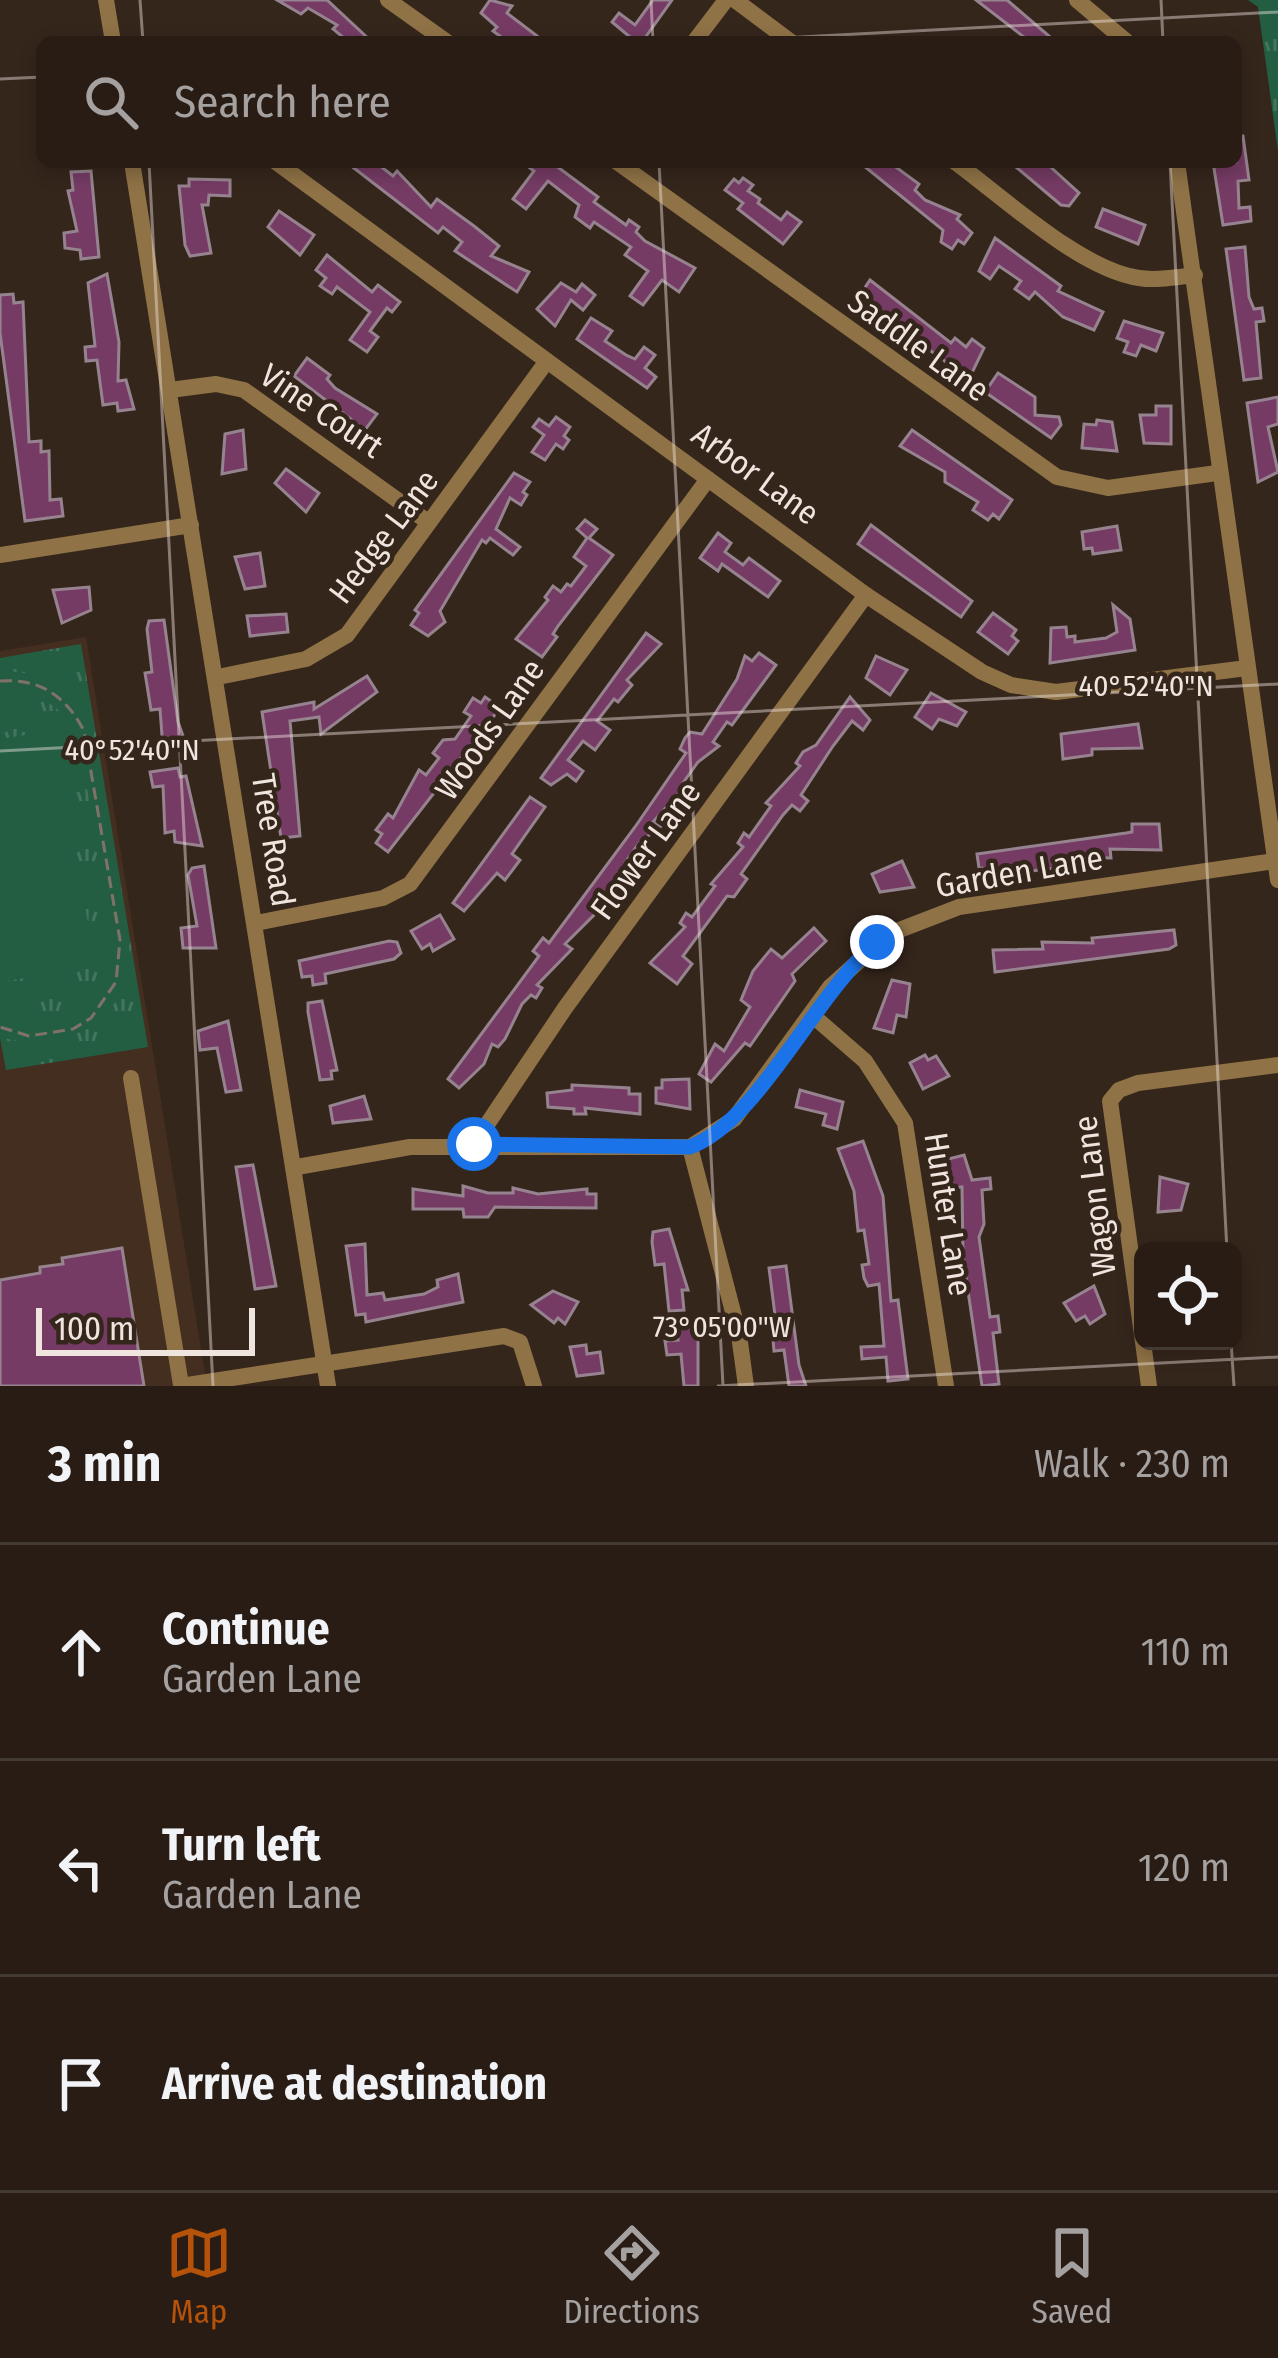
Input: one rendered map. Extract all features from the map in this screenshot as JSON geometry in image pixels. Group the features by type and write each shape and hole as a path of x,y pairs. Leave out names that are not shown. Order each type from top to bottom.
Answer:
{"street":[{"path":"106,0 111,36"},
{"path":"388,0 439,36"},
{"path":"699,36 730,0 782,36"},
{"path":"1077,0 1120,36"},
{"name":"Tree Road","path":"133,168 297,1167 328,1386"},
{"name":"Arbor Lane","path":"284,168 866,595 982,672 1031,689 1083,689 1247,668"},
{"name":"Saddle Lane","path":"625,168 1058,477 1108,488 1217,473"},
{"path":"963,168 1070,246 1117,272 1160,279 1196,275"},
{"path":"1178,168 1196,275 1217,473 1277,871"},
{"name":"Hedge Lane","path":"218,676 285,666 336,643 547,361"},
{"name":"Vine Court","path":"170,390 216,384 244,390 428,522"},
{"name":"Woods Lane","path":"256,923 383,898 410,884 709,479"},
{"path":"0,555 191,525"},
{"name":"Flower Lane","path":"474,1144 565,1008 866,595"},
{"name":"Garden Lane","path":"690,1147 734,1119 849,966 889,934 922,918 959,908 1277,871"},
{"name":"Hunter Lane","path":"812,1015 837,1032 886,1087 911,1141 946,1386"},
{"name":"Wagon Lane","path":"1149,1386 1110,1101 1119,1090 1138,1083 1278,1066"},
{"path":"131,1078 181,1385 504,1336 520,1342 534,1386"},
{"path":"297,1167 410,1147 690,1147 740,1335 746,1386"}],"path":[{"path":"0,681 44,686 75,713 84,731 121,958 107,1000 73,1029 28,1036 0,1027"}],"shaded area":[{"path":"86,637 207,1386 0,1386 0,651"}],"green space":[{"path":"1248,0 1278,0 1278,151 1258,7"},
{"path":"81,644 148,1047 6,1070 0,1038 0,658"},
{"path":"0,672 30,674 56,685 93,729 128,929 125,981 116,1000 87,1029 47,1041 3,1038 0,1017 23,1026 46,1027 76,1017 95,1001 108,980 111,959 107,897 76,734 45,701 24,694 0,694"},
{"path":"57,730 95,967 0,982 0,739"}],"building":[{"path":"277,0 327,0 366,36 342,36 333,29 337,25 308,8 301,14"},
{"path":"490,0 512,6 507,13 537,36 500,36 481,13"},
{"path":"653,0 672,0 646,36 629,36 612,22 619,13 635,25"},
{"path":"976,0 1007,0 1049,36 1023,36"},
{"path":"1243,136 1249,180 1238,181 1239,208 1250,207 1251,221 1223,225 1214,168 1242,168"},
{"path":"354,168 383,168 393,176 397,171 431,207 437,199 499,246 491,256 529,272 517,292 455,251 462,242 443,227 438,233"},
{"path":"530,168 559,168 598,197 594,202 626,225 629,220 639,227 636,232 645,241 695,268 679,292 662,280 643,305 630,296 648,271 625,255 631,247 594,222 590,228 575,217 579,205 548,181 526,209 513,199 534,171"},
{"path":"866,168 897,168 919,184 915,190 925,200 960,215 957,219 972,233 952,249 941,242 943,230"},
{"path":"1017,168 1052,168 1079,193 1069,206 1061,205"},
{"path":"91,171 99,257 81,259 80,250 65,248 64,233 77,231 68,191 73,190 71,172"},
{"path":"743,178 753,185 748,191 760,199 758,203 781,220 787,212 801,222 783,244 738,209 743,203 725,190 734,179 739,183"},
{"path":"189,179 230,180 230,196 209,195 208,205 202,205 211,253 190,256 185,245 179,186 189,186"},
{"path":"1103,209 1145,225 1138,244 1096,227"},
{"path":"279,211 314,235 300,255 268,227"},
{"path":"995,238 1061,286 1058,291 1103,312 1094,330 1063,317 1035,292 1029,299 1015,289 1021,281 999,266 990,279 979,271"},
{"path":"1245,247 1249,297 1254,309 1262,308 1264,321 1256,322 1261,378 1244,380 1226,249"},
{"path":"327,255 372,292 378,285 400,302 392,312 387,308 370,331 378,337 367,352 350,340 370,312 337,287 332,294 320,286 326,278 316,270"},
{"path":"107,274 119,342 118,381 126,380 134,409 118,411 117,403 103,405 97,360 86,361 85,347 95,346 88,283"},
{"path":"870,280 951,343 955,338 966,347 972,339 984,348 969,379 875,310 862,292"},
{"path":"561,283 576,292 582,284 595,295 583,310 571,300 555,326 537,309"},
{"path":"13,294 14,303 23,302 29,442 41,441 41,452 49,451 50,500 61,499 63,516 25,521 0,333 0,295"},
{"path":"591,318 612,331 605,341 626,355 635,359 644,347 655,355 645,368 656,377 647,388 577,339"},
{"path":"1124,321 1163,333 1156,351 1141,345 1136,356 1124,352 1128,342 1117,338"},
{"path":"307,358 330,375 327,379 335,388 377,414 365,430 294,376"},
{"path":"998,373 1035,397 1035,415 1059,417 1061,425 1051,438 985,392"},
{"path":"1278,397 1278,424 1268,427 1278,472 1258,482 1247,403"},
{"path":"1156,406 1171,406 1171,444 1144,443 1140,415 1156,415"},
{"path":"556,417 570,427 564,436 569,440 563,449 556,444 545,460 532,452 544,435 533,427 539,419 549,426"},
{"path":"1097,420 1112,422 1117,451 1082,448 1084,424 1096,425"},
{"path":"243,430 246,469 222,474 225,434"},
{"path":"912,430 1012,500 999,519 993,514 988,520 973,510 978,502 945,482 945,472 900,446"},
{"path":"286,469 319,493 306,512 275,483"},
{"path":"514,473 530,482 523,492 527,495 521,505 510,498 496,529 520,547 513,555 490,538 486,543 482,540 440,611 445,622 428,636 411,625 419,613 415,610"},
{"path":"585,520 597,529 589,538 613,555 558,626 553,634 557,637 542,657 516,639 548,600 545,597 553,586 561,592 567,584 571,586 586,566 574,557 587,538 577,529"},
{"path":"871,525 972,601 961,617 858,544"},
{"path":"1117,526 1121,550 1093,554 1092,548 1084,549 1082,532"},
{"path":"718,533 731,543 725,552 743,565 749,558 780,581 768,597 722,564 718,571 700,558"},
{"path":"260,553 265,586 245,589 235,557"},
{"path":"89,587 91,610 62,623 53,590"},
{"path":"1113,605 1130,619 1135,650 1050,663 1051,628 1066,627 1067,637 1075,636 1075,642 1106,638 1117,632"},
{"path":"993,613 1016,630 1012,636 1018,641 1008,654 978,632"},
{"path":"286,614 288,632 250,636 247,616"},
{"path":"164,620 178,722 187,747 163,749 160,709 151,710 145,673 152,672 147,629 149,621"},
{"path":"646,633 661,644 627,680 632,685 618,702 614,699 597,721 610,730 595,750 583,741 568,760 583,771 576,781 567,774 551,785 541,778"},
{"path":"759,653 776,665 732,725 727,722 713,742 719,746 698,762 683,783 689,787 682,796 678,794 653,822 660,827 639,843 625,863 631,868 596,904 601,908 565,944 572,949 537,985 542,988 536,998 531,995 522,1004 505,1039 498,1047 492,1044 484,1064 459,1088 448,1079 539,956 533,951 543,938 549,943 635,827 686,753 680,749 685,738 690,732 702,734 737,679 745,656 752,661"},
{"path":"876,656 907,670 890,695 866,678"},
{"path":"367,676 377,692 321,734 319,717 290,721 300,836 281,838 262,712 314,702 314,709"},
{"path":"931,693 966,712 957,726 939,719 932,729 915,717"},
{"path":"485,697 498,706 494,716 388,852 376,843 382,834 376,830 388,814 393,818 419,770 426,775 439,758 433,753 443,740 455,739 471,716 464,712 473,698 481,703"},
{"path":"850,697 870,720 863,730 852,721 833,746 801,795 808,801 800,811 792,805 783,815 741,874 747,879 734,897 727,896 683,956 692,964 677,984 650,963 685,927 680,923 686,913 692,917 715,886 711,884 743,847 738,843 744,833 749,837 771,806 766,803 800,766 796,763 803,752 816,745"},
{"path":"1138,724 1142,748 1092,749 1092,755 1063,759 1061,734"},
{"path":"178,768 180,777 186,776 202,846 175,842 174,831 165,833 163,786 153,787 150,772"},
{"path":"530,797 545,807 512,854 520,860 505,880 497,873 464,911 453,903"},
{"path":"1132,824 1159,824 1161,850 1110,849 1111,858 1061,857 1063,867 1032,871 979,868 977,854 1132,832"},
{"path":"902,861 914,887 880,892 872,874"},
{"path":"204,866 216,948 183,948 181,928 197,926 188,875 192,868"},
{"path":"440,915 454,939 433,951 430,944 422,949 411,931"},
{"path":"814,928 826,941 792,974 795,981 750,1046 745,1043 711,1082 699,1074 715,1044 724,1051 750,1007 741,1000 753,971 771,949 782,958"},
{"path":"1174,930 1176,945 1169,949 995,972 993,950 1043,949 1042,942 1093,943 1092,938"},
{"path":"397,942 401,953 394,959 325,974 326,983 313,985 312,976 302,977 299,961"},
{"path":"892,980 910,984 906,1017 897,1015 893,1033 874,1028"},
{"path":"322,1001 337,1070 331,1071 332,1079 320,1080 308,1003"},
{"path":"228,1021 241,1090 226,1092 217,1048 200,1050 198,1031"},
{"path":"925,1055 928,1060 936,1056 949,1076 923,1089 910,1063"},
{"path":"689,1079 690,1109 656,1103 656,1088 662,1088 662,1080"},
{"path":"572,1085 629,1088 629,1094 640,1094 640,1114 585,1108 586,1114 574,1114 574,1109 548,1107 547,1093 572,1090"},
{"path":"800,1090 843,1102 837,1129 823,1125 826,1114 796,1107"},
{"path":"364,1096 371,1119 333,1123 330,1106"},
{"path":"863,1141 883,1196 891,1301 898,1300 908,1379 888,1381 886,1357 862,1359 861,1347 884,1346 879,1284 868,1286 864,1278 862,1265 869,1264 864,1230 858,1231 854,1191 838,1149"},
{"path":"964,1155 972,1180 990,1178 991,1189 982,1190 984,1224 979,1237 990,1317 998,1316 1000,1332 993,1333 999,1384 982,1386 963,1257 962,1187 953,1188 948,1159"},
{"path":"253,1165 276,1286 255,1289 236,1167"},
{"path":"1160,1177 1188,1184 1181,1210 1158,1212"},
{"path":"463,1186 488,1193 513,1193 513,1188 538,1194 587,1189 587,1194 596,1194 596,1208 495,1207 488,1217 464,1217 463,1209 413,1209 413,1189 463,1196"},
{"path":"669,1229 688,1290 682,1290 684,1310 669,1311 664,1264 655,1265 653,1232"},
{"path":"365,1244 367,1295 383,1293 385,1300 424,1294 438,1287 437,1280 458,1274 463,1302 366,1322 365,1314 356,1315 346,1246"},
{"path":"122,1248 144,1386 0,1386 0,1280 40,1273 40,1267 63,1264 62,1258"},
{"path":"786,1266 806,1386 789,1386 784,1350 774,1351 773,1339 778,1339 769,1268"},
{"path":"1094,1286 1105,1314 1090,1324 1085,1316 1076,1321 1064,1303"},
{"path":"553,1291 578,1302 565,1324 558,1318 554,1323 531,1305"},
{"path":"698,1327 698,1386 684,1386 681,1354 667,1355 665,1341 678,1340 677,1329"},
{"path":"586,1345 587,1354 600,1352 603,1373 577,1376 570,1347"}],"route":[{"path":"474,1144 690,1147 705,1141 734,1119 830,987 877,942"}]}
